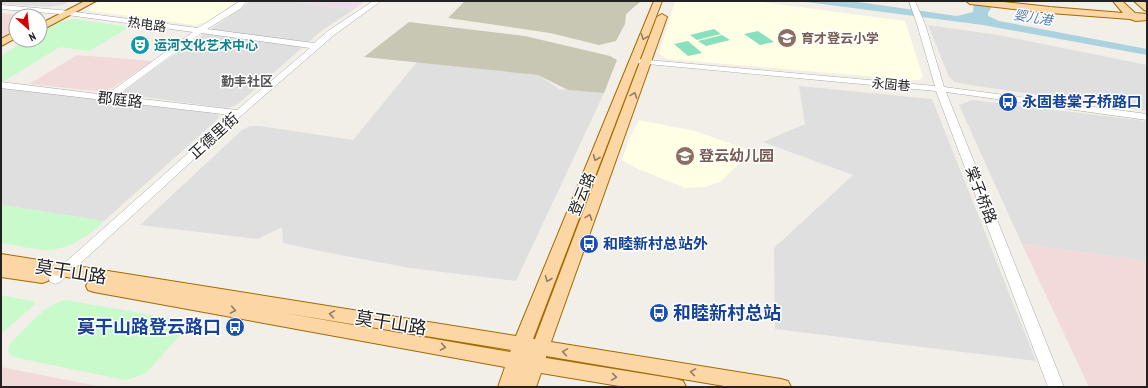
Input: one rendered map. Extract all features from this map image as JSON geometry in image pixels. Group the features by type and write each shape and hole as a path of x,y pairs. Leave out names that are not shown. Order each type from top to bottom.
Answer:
{"main road":[{"path":"48,23 81,1"},
{"path":"48,19 92,1"},
{"name":"登云路","path":"508,387 529,354 641,62 658,1"},
{"name":"登云路","path":"526,387 529,354 641,62 667,1"},
{"path":"970,1 999,2 1130,14 1147,17"},
{"path":"1117,1 1130,14 1147,23"},
{"path":"1138,1 1147,8"},
{"path":"1130,14 1147,14"},
{"name":"莫干山路","path":"1,260 59,275 529,354 781,387"},
{"name":"莫干山路","path":"1,271 59,275"},
{"name":"莫干山路","path":"529,354 676,387"}],"street":[{"path":"107,98 199,31 244,1"},
{"name":"正德里街","path":"59,275 239,113 331,33 378,1"},
{"name":"棠子桥路","path":"914,5 940,89 1056,387"},
{"name":"热电路","path":"1,7 64,12 316,46"},
{"name":"永固巷","path":"641,62 940,89 1147,117"},
{"name":"郡庭路","path":"1,85 239,113"}],"shaded area":[{"path":"1,1 71,1 61,5 48,7 1,4"},
{"path":"101,1 239,1 206,22 195,25 89,10 92,5"},
{"path":"249,1 288,1 353,10 321,31 238,104 231,107 225,108 122,94 124,89 246,5"},
{"path":"288,1 365,1 353,10"},
{"path":"465,1 641,1 626,14 625,24 616,41 599,45 550,33 448,18"},
{"name":"育才登云小学","path":"675,1 755,1 905,21 923,77 919,80 912,80 667,59 659,54"},
{"path":"1,13 8,14 8,33 1,37"},
{"path":"409,22 525,36 610,56 617,60 604,93 568,90 538,75 364,57"},
{"path":"928,25 998,35 1147,65 1147,111 955,82 949,77"},
{"path":"77,55 153,61 106,92 29,84"},
{"path":"417,62 538,75 559,89 604,93 516,281 410,268 283,243 282,227 258,239 140,225 242,130 250,126 260,126 353,140"},
{"path":"799,86 932,99 1036,361 775,329 774,248 853,175 763,142 805,124"},
{"path":"1,87 218,114 219,118 104,221 1,205"},
{"path":"972,100 1147,121 1147,261 1022,244 959,105"},
{"name":"登云幼儿园","path":"639,120 695,131 752,151 720,182 704,187 685,188 634,167 622,160 630,137"},
{"path":"1022,244 1147,261 1147,387 1089,387"},
{"path":"1,367 103,387 1,387"}],"green space":[{"path":"74,19 130,27 89,51 60,47 4,81 1,81 1,56 14,48 48,48 48,29 60,22"},
{"path":"714,29 721,34 697,40 690,35"},
{"path":"758,31 774,42 760,45 744,34"},
{"path":"722,35 730,40 706,46 698,41"},
{"path":"688,41 702,53 688,56 674,44"},
{"path":"1,205 104,221 92,232 77,242 53,250 33,249 1,243"},
{"path":"1,295 35,302 34,305 1,334"},
{"path":"66,300 179,320 184,326 183,332 145,374 125,380 13,357 9,354 8,349 10,344 36,318 50,306"}],"water":[{"path":"799,1 851,1 957,16 973,12 974,1 993,5 988,13 988,16 999,21 1147,49 1147,55 983,25"}],"place":[{"name":"育才登云小学","path":"787,38"},
{"name":"运河文化艺术中心","path":"140,45"},
{"name":"永固巷棠子桥路口","path":"1008,102"},
{"name":"登云幼儿园","path":"685,156"},
{"name":"和睦新村总站外","path":"589,244"},
{"name":"和睦新村总站","path":"659,313"},
{"name":"莫干山路登云路口","path":"235,327"}],"district":[{"name":"勤丰社区","path":"247,81"}],"water label":[{"name":"婴儿港","path":"1033,17"}]}
